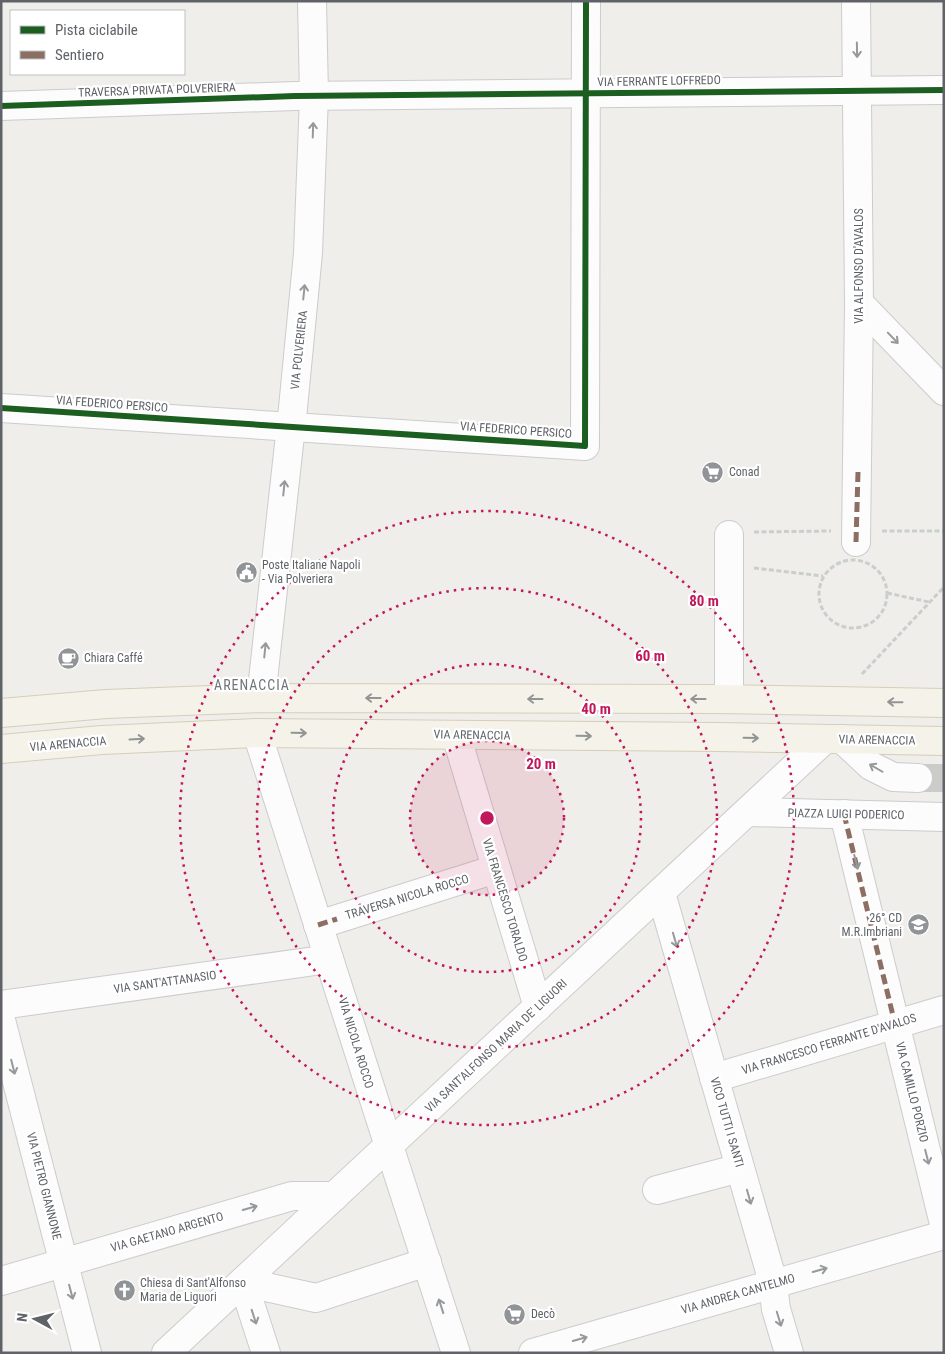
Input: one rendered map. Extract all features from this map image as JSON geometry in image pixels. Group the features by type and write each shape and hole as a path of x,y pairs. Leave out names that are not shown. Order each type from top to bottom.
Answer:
{"main road":[{"path":"1,713 106,704 260,698 729,699 944,703"},
{"name":"VIA ARENACCIA","path":"1,749 102,740 257,733 944,741"}],"street":[{"name":"VIA POLVERIERA","path":"260,698 308,253 314,96 312,1"},
{"name":"VIA FEDERICO PERSICO","path":"1,408 585,446 586,1"},
{"name":"VIA ALFONSO D'AVALOS","path":"856,1 860,303 857,536"},
{"name":"VIA FERRANTE LOFFREDO","path":"314,96 944,90"},
{"name":"TRAVERSA PRIVATA POLVERIERA","path":"1,106 314,96"},
{"path":"860,303 944,391"},
{"path":"729,535 729,699"},
{"name":"VIA NICOLA ROCCO","path":"257,733 328,922 329,959 456,1353"},
{"name":"VIA FRANCESCO TORALDO","path":"456,735 538,1007"},
{"path":"834,739 871,766 893,777 918,778"},
{"name":"VIA SANT'ALFONSO MARIA DE' LIGUORI","path":"166,1353 786,776 834,739"},
{"path":"786,776 799,813"},
{"name":"PIAZZA LUIGI PODERICO","path":"748,812 944,817"},
{"name":"VIA CAMILLO PORZIO","path":"844,814 944,1224"},
{"name":"TRAVERSA NICOLA ROCCO","path":"328,922 496,869"},
{"name":"VICO TUTTI I SANTI","path":"661,893 773,1284 776,1309 789,1353"},
{"name":"VIA SANT'ATTANASIO","path":"1,1005 329,959"},
{"name":"VIA FRANCESCO FERRANTE D'AVALOS","path":"714,1078 944,1010"},
{"name":"VIA PIETRO GIANNONE","path":"1,1020 87,1353"},
{"path":"657,1190 740,1168"},
{"name":"VIA GAETANO ARGENTO","path":"1,1281 292,1196 335,1196"},
{"name":"VIA ANDREA CANTELMO","path":"533,1353 944,1235"},
{"path":"243,1282 316,1298 427,1262"},
{"path":"243,1282 266,1353"}],"path":[{"path":"856,559 872,565 884,578 887,593 884,609 876,620 868,626 856,629 840,626 829,620 821,609 818,588 823,576 836,564 844,560 856,559"},
{"path":"754,568 823,576"},
{"path":"858,678 944,587"},
{"path":"887,593 929,602"}],"tunnel":[{"path":"918,778 944,778"}],"marked path":[{"path":"856,542 858,472"},
{"path":"844,814 895,1024"},
{"path":"318,925 337,919"}],"cycle path":[{"path":"1,408 585,446 586,1"},
{"path":"1,106 295,96 944,90"}],"place":[{"name":"Conad","path":"713,472"},
{"name":"Poste Italiane Napoli - Via Polveriera","path":"246,572"},
{"name":"Chiara Caffé","path":"68,658"},
{"name":"26° CD M.R.Imbriani","path":"918,925"},
{"name":"Chiesa di Sant'Alfonso Maria de Liguori","path":"124,1290"},
{"name":"Decò","path":"515,1314"}],"district":[{"name":"ARENACCIA","path":"252,685"}]}
